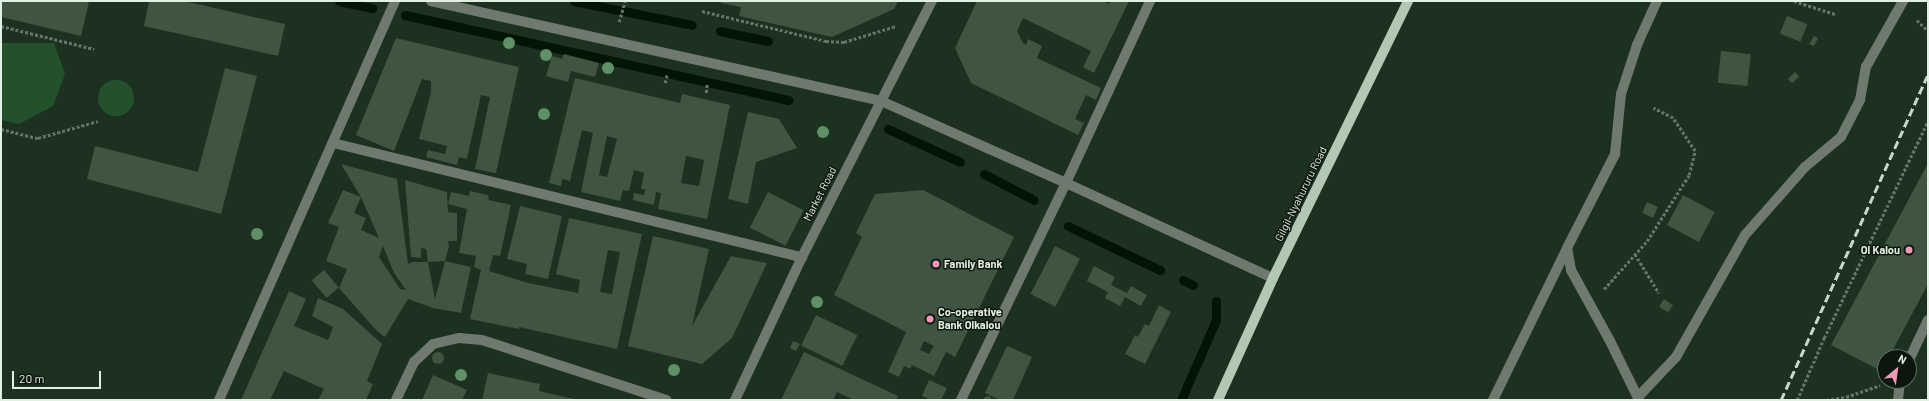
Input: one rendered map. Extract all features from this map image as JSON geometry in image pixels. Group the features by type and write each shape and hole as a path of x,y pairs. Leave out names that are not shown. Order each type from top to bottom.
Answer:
{"main road":[{"name":"Gilgil-Nyahururu Road","path":"1218,400 1272,278 1408,1"}],"street":[{"path":"219,400 396,1"},
{"path":"431,1 880,101 1066,183 1272,278"},
{"name":"Market Road","path":"735,400 802,257 932,1"},
{"path":"961,400 1066,183 1150,1"},
{"path":"1493,400 1567,248 1615,154 1621,94 1637,45 1657,1"},
{"path":"1567,248 1571,270 1639,399 1676,357 1745,235 1805,167 1841,137 1860,100 1866,67 1903,1"},
{"path":"333,143 802,257"},
{"path":"1914,349 1928,320"},
{"path":"396,400 414,362 433,344 459,338 482,340 667,400"},
{"path":"1898,400 1899,389"}],"path":[{"path":"621,16 625,1"},
{"path":"1794,1 1835,14"},
{"path":"702,11 826,41 844,42 924,17"},
{"path":"1,26 94,49"},
{"path":"665,83 666,79"},
{"path":"706,87 706,93"},
{"path":"1590,304 1647,241 1689,175 1695,151 1673,118 1653,108"},
{"path":"1,129 38,138 98,121"},
{"path":"1798,400 1824,338 1928,121"},
{"path":"1635,254 1659,293"},
{"path":"1826,400 1846,397 1877,387"}],"green space":[{"path":"1,43 54,43 65,74 53,106 19,124 1,120"},
{"path":"116,80 126,83 131,88 134,98 131,108 126,113 116,116 106,113 101,108 98,98 101,88 106,83"}],"building":[{"path":"1,1 89,1 81,36 1,17"},
{"path":"149,1 184,1 285,24 278,56 144,26"},
{"path":"721,1 898,1 894,9 832,37 739,16 741,7 721,3"},
{"path":"977,1 1103,1 1109,4 1110,1 1129,1 1094,73 1083,67 1091,51 1023,18 1017,31 1023,43 1026,45 1028,39 1042,46 1037,58 1101,88 1096,100 1086,95 1075,119 1084,123 1078,135 971,83 955,48"},
{"path":"1787,16 1807,24 1800,42 1780,34"},
{"path":"1814,36 1818,38 1814,46 1809,44"},
{"path":"396,38 519,67 496,173 475,169 490,97 481,95 467,159 459,157 457,165 426,157 428,150 445,154 447,146 419,139 431,92 431,81 422,79 394,151 356,135"},
{"path":"1721,51 1751,54 1747,86 1718,83"},
{"path":"564,54 599,63 595,77 571,71 568,82 546,76 552,56 562,59"},
{"path":"225,68 257,76 221,214 87,179 95,146 198,172"},
{"path":"1795,72 1799,76 1792,83 1788,79"},
{"path":"575,78 680,103 682,94 730,105 707,219 658,209 661,193 656,192 654,205 633,200 634,193 644,195 645,189 641,189 644,173 634,170 629,191 623,190 620,201 581,192 593,133 582,130 570,181 562,179 561,186 549,183","holes":["607,136 617,139 607,177 599,175","686,156 704,160 699,186 681,183"]},
{"path":"748,112 779,119 797,148 756,162 748,204 728,199"},
{"path":"1928,163 1928,284 1893,349 1877,349 1877,369 1831,345"},
{"path":"341,164 397,179 408,264 412,262 428,262 435,299 445,261 471,267 461,313 433,308 408,299 385,337 376,330 339,288 347,269 326,261 339,227 328,223 343,190 361,197","holes":["361,197 379,238 361,230 366,218 354,213","383,246 394,273 406,290 400,289 379,257"]},
{"path":"405,180 447,192 448,212 457,213 457,241 448,241 449,246 445,261 428,262 426,249 421,248 421,258 411,257"},
{"path":"923,190 1014,237 955,357 946,352 934,376 912,365 910,369 904,366 899,377 888,372 906,332 834,295 862,237 856,233 875,194","holes":["924,341 934,346 929,354 920,350"]},
{"path":"470,191 488,195 489,200 511,205 500,256 493,255 489,271 528,283 578,293 580,280 556,274 569,218 642,234 617,349 519,327 519,329 470,319 481,270 474,267 476,256 459,253 467,209 448,204 451,192 469,196","holes":["608,250 620,252 612,294 600,292"]},
{"path":"768,192 804,210 785,246 750,228"},
{"path":"1683,195 1715,212 1699,242 1667,225"},
{"path":"1647,202 1658,207 1653,218 1642,213"},
{"path":"520,206 562,216 548,279 525,274 527,264 507,259"},
{"path":"653,236 709,249 692,326 731,256 767,263 732,338 702,364 628,346"},
{"path":"1055,246 1080,259 1055,307 1030,294"},
{"path":"1094,266 1115,277 1111,285 1127,293 1131,286 1147,295 1141,306 1125,297 1120,306 1105,298 1108,292 1087,281"},
{"path":"324,270 339,288 327,298 312,280"},
{"path":"289,291 306,299 294,326 328,340 333,327 312,316 318,298 343,309 382,344 367,381 373,384 366,400 318,400 324,389 284,371 270,400 241,400"},
{"path":"1664,299 1673,305 1668,313 1659,306"},
{"path":"1159,305 1171,312 1145,364 1125,354 1135,335 1138,337 1145,324 1149,326"},
{"path":"816,315 857,335 842,366 801,346"},
{"path":"793,341 800,344 796,351 790,348"},
{"path":"1007,346 1032,357 1013,400 1000,400 985,393"},
{"path":"438,352 442,354 444,358 442,362 438,364 434,362 432,358 434,354"},
{"path":"804,352 898,396 896,400 854,400 837,392 833,400 781,400"},
{"path":"488,373 540,384 539,391 578,400 482,400"},
{"path":"433,375 467,390 462,400 422,400"},
{"path":"929,380 947,388 941,400 932,400 922,396"},
{"path":"990,396 992,400 983,400 985,397"}],"waterway":[{"path":"339,1 372,8"},
{"path":"574,1 692,25"},
{"path":"405,15 789,100"},
{"path":"720,31 768,41"},
{"path":"888,129 960,162"},
{"path":"984,174 1034,200"},
{"path":"1068,226 1160,270"},
{"path":"1183,280 1193,285"},
{"path":"1181,400 1216,320 1216,301"}],"railway":[{"path":"1781,400 1928,75"}],"place":[{"name":"Ol Kalou","path":"1909,250"},
{"name":"Family Bank","path":"936,264"},
{"name":"Co-operative Bank Olkalou","path":"930,319"}]}
